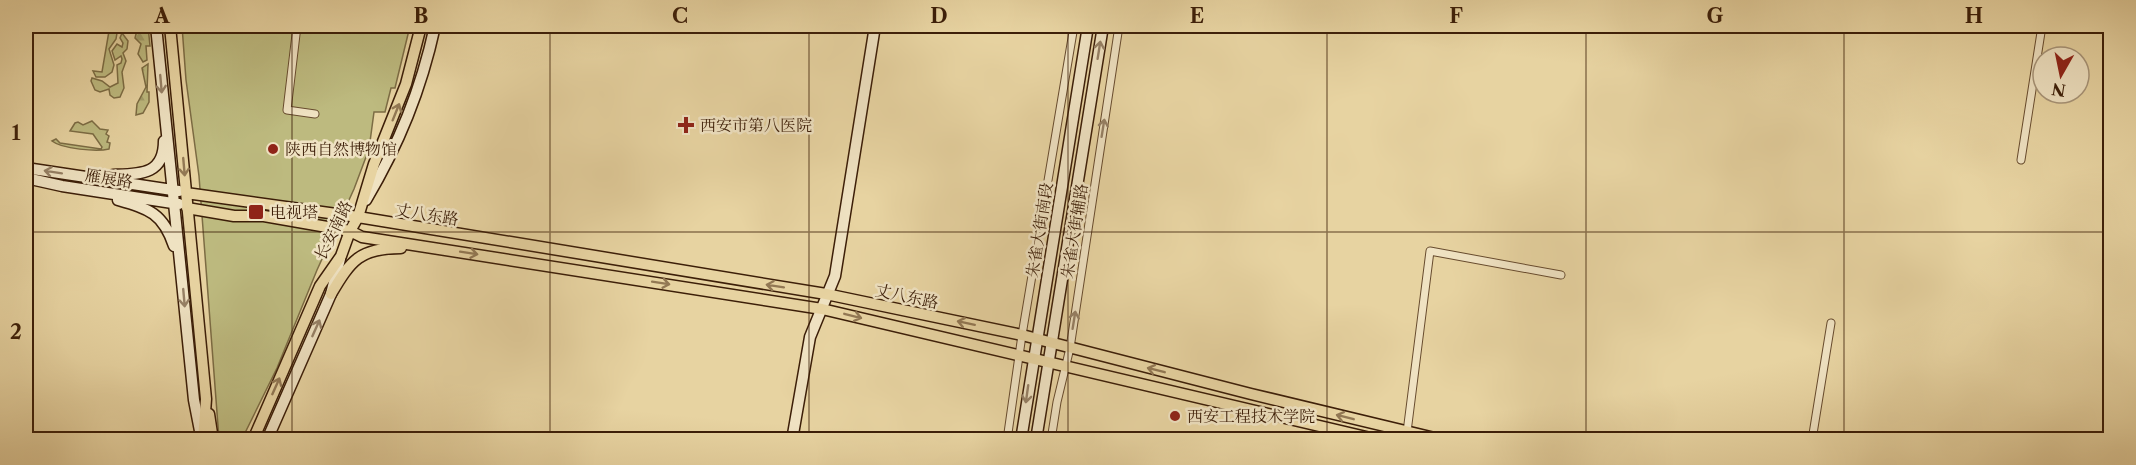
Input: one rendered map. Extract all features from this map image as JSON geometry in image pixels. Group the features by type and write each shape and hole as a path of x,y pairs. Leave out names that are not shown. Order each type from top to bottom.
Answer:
{"main road":[{"path":"156,26 194,400 202,440"},
{"path":"170,26 206,399 213,440"},
{"name":"长安南路","path":"252,440 320,286 341,256 350,231 358,218 374,164 406,84 421,26"},
{"path":"362,206 384,169 408,119 425,68 435,26"},
{"path":"792,440 810,337 835,276 874,26"},
{"name":"朱雀大街南段","path":"1021,440 1088,26"},
{"name":"朱雀大街南段","path":"1036,440 1103,26"},
{"path":"80,176 138,174 156,166 163,154 164,117"},
{"name":"雁展路","path":"26,168 186,193"},
{"name":"雁展路","path":"26,178 175,203 187,208"},
{"path":"87,189 143,207 156,214 170,234 181,265"},
{"name":"丈八东路","path":"186,193 358,218 826,294 1022,335 1407,432 1423,438 1443,440"},
{"name":"丈八东路","path":"187,208 234,216 264,216 350,231 362,237 822,309 1379,440"},
{"path":"268,439 332,294 348,267 372,250 432,248"},
{"path":"332,294 341,256"},
{"path":"202,440 206,399"}],"street":[{"path":"297,26 286,110 315,114"},
{"name":"朱雀大街辅路","path":"1007,440 1022,335 1074,26"},
{"name":"朱雀大街辅路","path":"1051,440 1056,402 1070,348 1119,26"},
{"path":"2021,160 2042,26"},
{"path":"1407,432 1430,252 1561,275"},
{"path":"1812,440 1831,323"}],"green space":[{"path":"116,26 121,26 118,27 116,39 109,49 114,65 112,72 105,77 96,77 93,71 102,72 109,31"},
{"path":"138,26 148,26 150,46 146,46 147,60 143,62 138,54 141,44 135,38"},
{"path":"182,26 410,26 395,88 391,88 385,112 374,112 369,149 354,189 317,270 277,368 242,439 219,439 199,176 186,80"},
{"path":"122,33 128,41 127,49 123,53 126,61 122,72 124,88 120,97 114,98 110,95 109,89 100,92 95,90 91,81 92,78 102,81 110,87 118,83 117,65 122,59 121,56 115,60 112,51 117,44 122,47 123,43 120,38"},
{"path":"148,64 149,102 143,113 136,115 137,104 146,87 142,68"},
{"path":"92,121 100,129 108,130 106,134 109,136 107,142 110,143 109,149 96,150 80,149 52,141 56,139 60,143 101,149 102,147 93,134 70,131 75,123 83,125"}],"place":[{"name":"西安市第八医院","path":"686,125"},
{"name":"陕西自然博物馆","path":"273,149"},
{"name":"电视塔","path":"256,212"},
{"name":"西安工程技术学院","path":"1175,416"}]}
